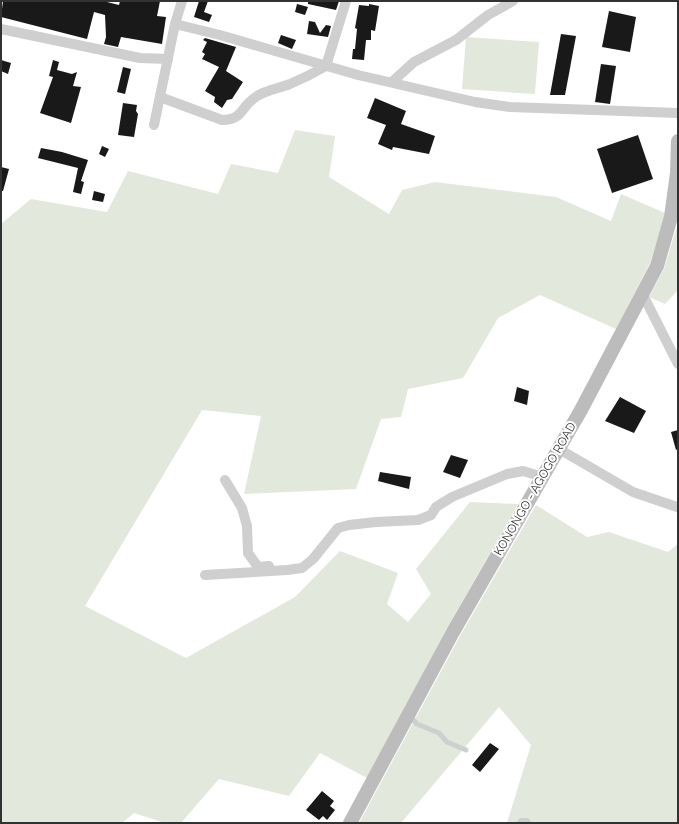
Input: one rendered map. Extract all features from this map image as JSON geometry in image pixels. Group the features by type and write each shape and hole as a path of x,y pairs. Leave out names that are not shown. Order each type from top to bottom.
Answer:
{"main road":[{"name":"KONONGO - AGOGO ROAD","path":"350,823 453,632 559,449 657,266 662,243 671,217 677,173 678,141"}],"street":[{"path":"154,125 175,24 182,1"},
{"path":"160,98 222,120 231,120 239,116 253,98 267,90 290,84 326,66 346,1"},
{"path":"392,82 414,62 456,40 488,15 513,1"},
{"path":"175,24 220,35 326,66 475,102 510,107 678,113"},
{"path":"1,29 140,58 168,59"},
{"path":"642,293 678,364"},
{"path":"559,449 633,492 677,507"},
{"path":"205,575 302,568 313,559 338,528 349,524 418,520 431,515 436,507 452,497 507,474 523,472 543,478"},
{"path":"225,480 242,508 247,526 248,552 258,567 299,564"}],"lane":[{"path":"408,714 417,724 439,733 447,742 466,750"}],"shaded area":[{"path":"466,37 539,42 535,94 462,89"},
{"path":"295,130 335,136 329,177 389,214 402,190 435,182 556,197 611,221 621,194 665,213 665,216 650,263 616,329 540,295 498,318 463,378 408,389 401,417 381,419 356,489 244,494 261,416 202,410 85,606 186,658 295,597 340,551 398,573 387,604 408,622 431,594 416,569 470,502 518,504 447,628 367,778 320,753 289,796 219,779 181,823 165,823 134,813 122,823 1,823 1,224 31,199 107,212 128,171 218,194 231,164 278,173"},
{"path":"676,229 678,229 678,290 665,304 649,297 664,269"},
{"path":"536,505 587,537 609,532 668,552 678,544 678,823 507,823 531,745 499,707 401,823 359,823 460,636"}],"building":[{"path":"3,1 103,1 119,5 120,1 160,1 157,16 166,17 162,44 121,37 118,47 104,44 106,37 105,15 94,12 87,39 1,17"},
{"path":"199,1 208,1 204,12 212,15 209,22 194,17"},
{"path":"308,1 339,1 336,10 308,4"},
{"path":"297,4 308,7 305,15 295,12"},
{"path":"369,4 379,6 375,31 371,30 371,40 366,40 364,60 352,59 353,49 355,49 357,29 355,28 359,5 369,6"},
{"path":"609,11 636,17 630,52 602,47"},
{"path":"309,21 315,22 320,33 326,25 331,26 328,37 307,34"},
{"path":"561,34 576,36 565,95 550,95"},
{"path":"281,35 296,40 292,49 278,43"},
{"path":"205,38 236,47 226,71 243,82 232,99 227,100 222,108 214,102 215,97 205,91 219,67 202,59 205,54 202,52 207,42 203,40"},
{"path":"1,60 11,63 8,74 1,71"},
{"path":"53,60 59,62 57,70 72,74 77,72 73,86 81,87 71,123 40,113 53,77 49,76"},
{"path":"601,64 616,66 610,104 595,102"},
{"path":"123,67 131,69 125,94 117,92"},
{"path":"375,98 406,111 401,124 435,136 429,154 393,147 392,150 378,144 386,125 367,118"},
{"path":"123,103 137,105 136,111 138,114 134,137 118,135"},
{"path":"638,135 653,179 612,193 597,149"},
{"path":"102,146 109,149 105,157 99,154"},
{"path":"41,148 62,152 88,160 81,181 84,182 81,194 73,192 78,168 38,158"},
{"path":"1,167 9,169 3,191 1,191"},
{"path":"94,191 105,194 103,202 92,200"},
{"path":"517,387 529,391 527,405 514,401"},
{"path":"620,397 646,411 634,433 605,421"},
{"path":"678,430 678,449 676,450 671,432"},
{"path":"451,455 468,460 460,478 443,472"},
{"path":"380,472 411,477 409,489 378,481"},
{"path":"490,743 499,749 480,772 472,765"},
{"path":"322,791 334,801 330,806 335,810 327,820 323,816 319,820 306,810"}]}
